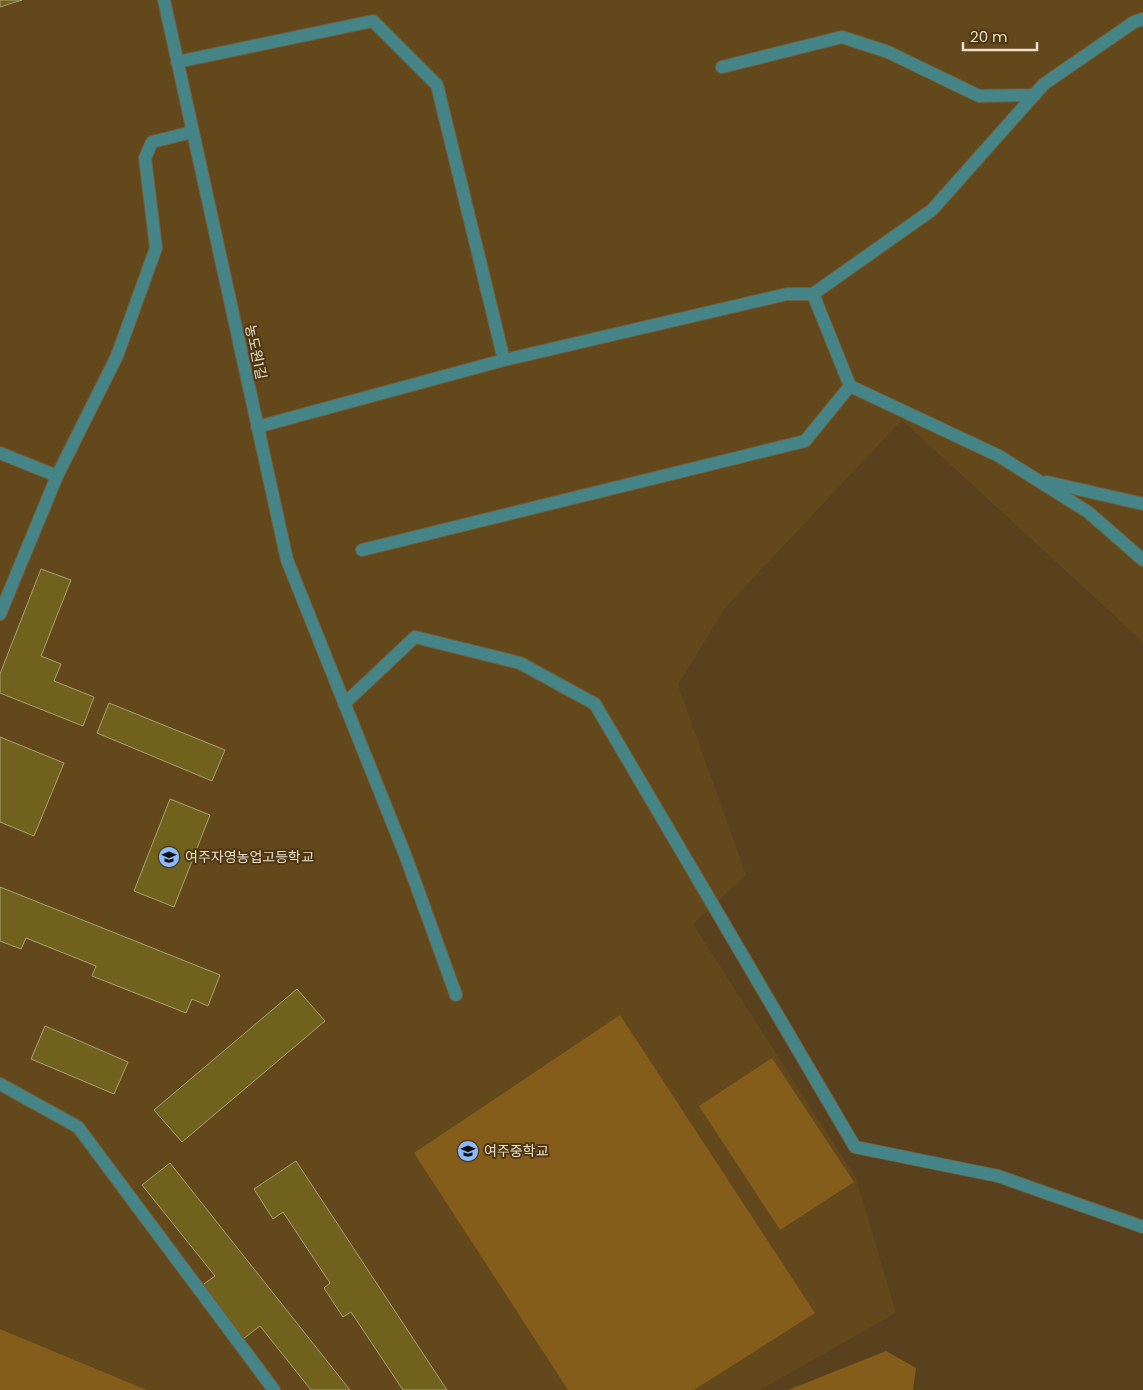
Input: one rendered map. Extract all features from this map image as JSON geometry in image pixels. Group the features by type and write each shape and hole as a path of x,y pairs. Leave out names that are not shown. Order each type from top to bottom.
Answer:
{"street":[{"name":"농도원1길","path":"164,0 287,560 406,857 456,995"},
{"path":"257,427 504,360 787,294 813,294 932,210 1044,84 1134,22 1143,19"},
{"path":"177,62 373,21 438,85 504,360"},
{"path":"722,67 842,37 888,52 979,96 1035,95"},
{"path":"0,614 57,476 117,356 156,248 145,158 152,142 192,132"},
{"path":"813,294 850,386 999,456 1088,512 1143,560"},
{"path":"362,550 805,441 850,386"},
{"path":"0,453 57,476"},
{"path":"1037,480 1143,504"},
{"path":"344,704 415,637 520,662 595,704 856,1147 998,1176 1143,1227"},
{"path":"0,1084 78,1127 274,1390"}],"shaded area":[{"path":"0,0 1143,0 1143,642 902,420 725,608 678,685 746,875 693,924 856,1178 896,1313 760,1390 147,1390 0,1329"},
{"path":"620,1015 815,1313 694,1390 568,1390 414,1153"},
{"path":"772,1058 854,1182 780,1230 699,1106"},
{"path":"0,1329 147,1390 0,1390"},
{"path":"886,1351 916,1368 913,1390 788,1390"}],"building":[{"path":"0,0 22,0 0,7"},
{"path":"41,569 71,580 41,656 61,664 54,681 94,697 83,726 0,693 0,674"},
{"path":"109,703 225,750 212,781 97,733"},
{"path":"0,737 64,763 34,836 0,822"},
{"path":"170,799 210,815 174,907 134,891"},
{"path":"0,887 220,975 208,1006 192,999 186,1013 92,976 96,966 26,938 21,949 0,941"},
{"path":"297,989 325,1021 182,1142 154,1110"},
{"path":"45,1026 128,1062 114,1094 31,1059"},
{"path":"296,1161 447,1390 403,1390 351,1312 343,1317 324,1288 330,1283 283,1212 273,1219 254,1189"},
{"path":"170,1163 350,1390 311,1390 260,1326 243,1339 201,1286 215,1276 142,1185"}],"place":[{"name":"여주자영농업고등학교","path":"169,857"},
{"name":"여주중학교","path":"468,1151"}]}
